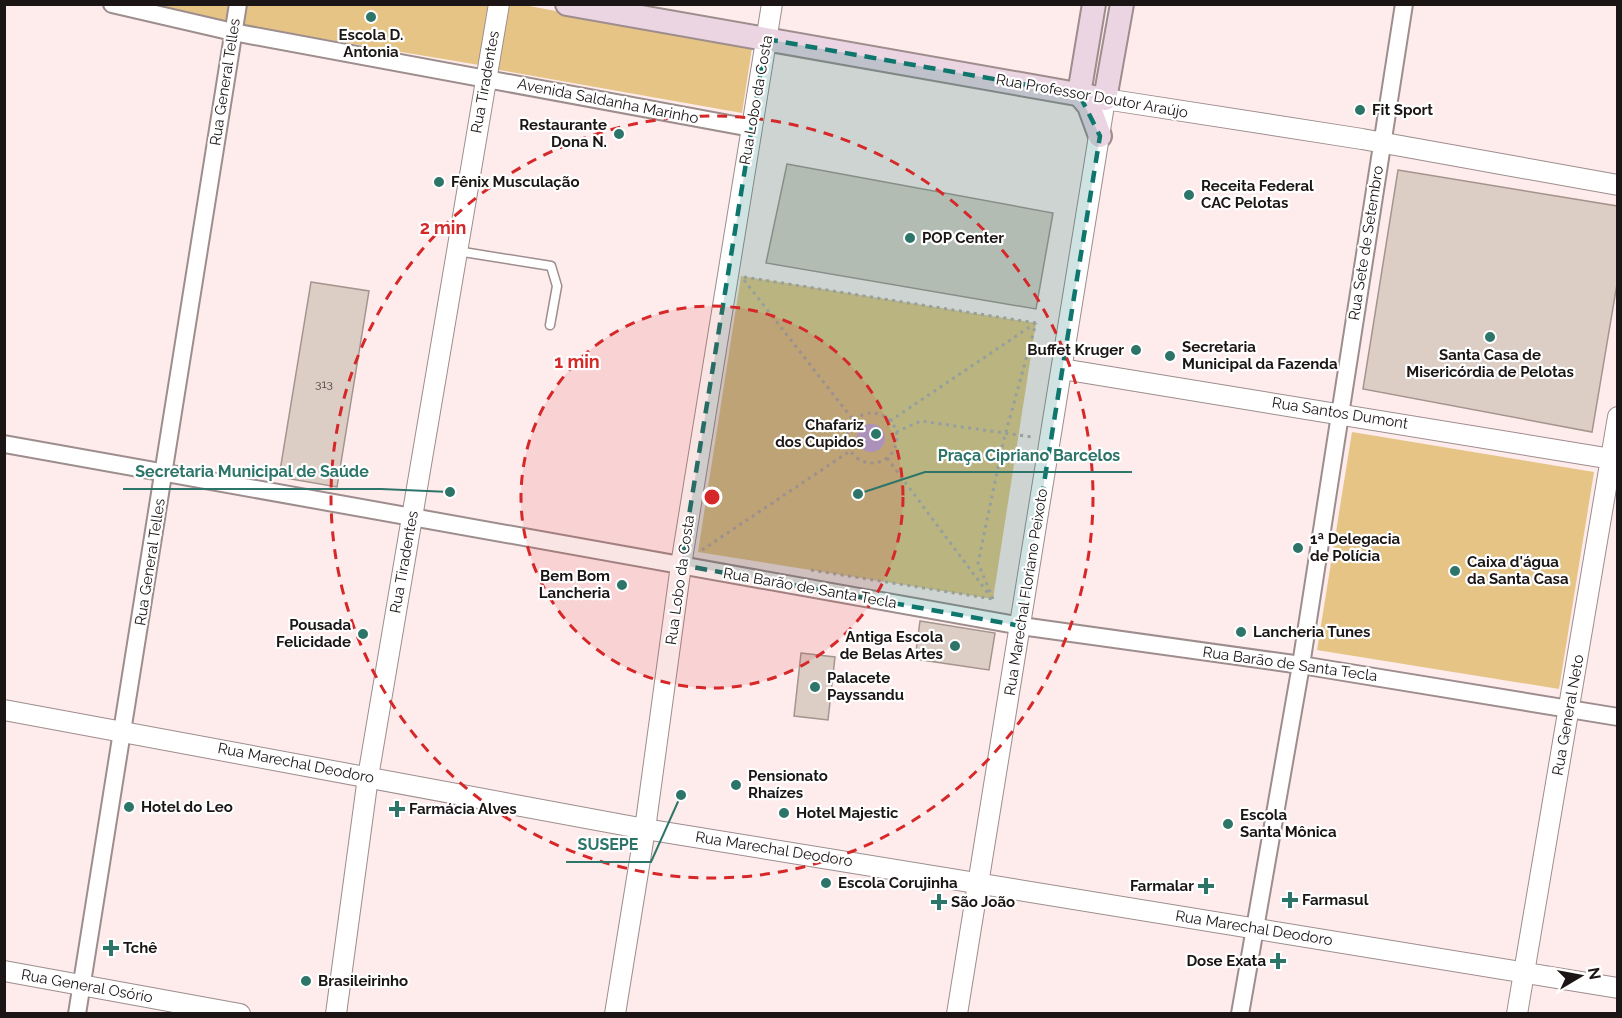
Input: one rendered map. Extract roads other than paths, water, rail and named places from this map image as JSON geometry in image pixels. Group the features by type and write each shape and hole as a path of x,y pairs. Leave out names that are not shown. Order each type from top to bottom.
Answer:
{"main road":[{"name":"Rua Professor Doutor Araújo","path":"567,4 1105,99"},
{"path":"1094,4 1079,94 1089,106 1100,136"},
{"path":"1105,99 1122,4"}],"street":[{"name":"Avenida Saldanha Marinho","path":"112,4 233,32 751,128"},
{"name":"Rua General Telles","path":"77,1014 238,4"},
{"name":"Rua Tiradentes","path":"336,1014 368,777 499,4"},
{"name":"Rua Lobo da Costa","path":"615,1014 645,829 681,565 772,4"},
{"name":"Rua Sete de Setembro","path":"1240,1014 1253,929 1302,665 1339,413 1404,4"},
{"name":"Rua Marechal Floriano Peixoto","path":"957,1014 1105,99"},
{"name":"Rua Professor Doutor Araújo","path":"1105,99 1381,143 1617,185"},
{"name":"Rua Santos Dumont","path":"1062,369 1614,459"},
{"name":"Rua General Neto","path":"1517,1014 1614,459 1617,417"},
{"name":"Rua Barão de Santa Tecla","path":"4,444 412,515 1020,626 1302,665 1570,707 1617,717"},
{"name":"Rua Marechal Deodoro","path":"4,710 123,730 645,829 1617,988"},
{"name":"Rua General Osório","path":"4,971 240,1014"}],"lane":[{"path":"457,250 551,266 557,286 550,325"}],"place":[{"name":"Escola D. Antonia","path":"371,17"},
{"name":"Fit Sport","path":"1360,110"},
{"name":"Restaurante Dona N.","path":"619,134"},
{"name":"Fênix Musculação","path":"439,182"},
{"name":"Receita Federal CAC Pelotas","path":"1189,195"},
{"name":"POP Center","path":"910,238"},
{"name":"Santa Casa de Misericórdia de Pelotas","path":"1490,337"},
{"name":"Buffet Kruger","path":"1136,350"},
{"name":"Secretaria Municipal da Fazenda","path":"1170,356"},
{"name":"Chafariz dos Cupidos","path":"876,434"},
{"name":"Secretaria Municipal de Saúde","path":"450,492"},
{"name":"Praça Cipriano Barcelos","path":"858,494"},
{"name":"1ª Delegacia de Polícia","path":"1298,548"},
{"name":"Caixa d'água da Santa Casa","path":"1455,571"},
{"name":"Bem Bom Lancheria","path":"622,585"},
{"name":"Lancheria Tunes","path":"1241,632"},
{"name":"Pousada Felicidade","path":"363,634"},
{"name":"Antiga Escola de Belas Artes","path":"955,646"},
{"name":"Palacete Payssandu","path":"815,687"},
{"name":"Pensionato Rhaízes","path":"736,785"},
{"name":"SUSEPE","path":"681,795"},
{"name":"Hotel do Leo","path":"129,807"},
{"name":"Farmácia Alves","path":"397,809"},
{"name":"Hotel Majestic","path":"784,813"},
{"name":"Escola Santa Mônica","path":"1228,824"},
{"name":"Escola Corujinha","path":"826,883"},
{"name":"Farmalar","path":"1206,886"},
{"name":"Farmasul","path":"1290,900"},
{"name":"São João","path":"939,902"},
{"name":"Tchê","path":"111,948"},
{"name":"Dose Exata","path":"1278,961"},
{"name":"Brasileirinho","path":"306,981"}]}
